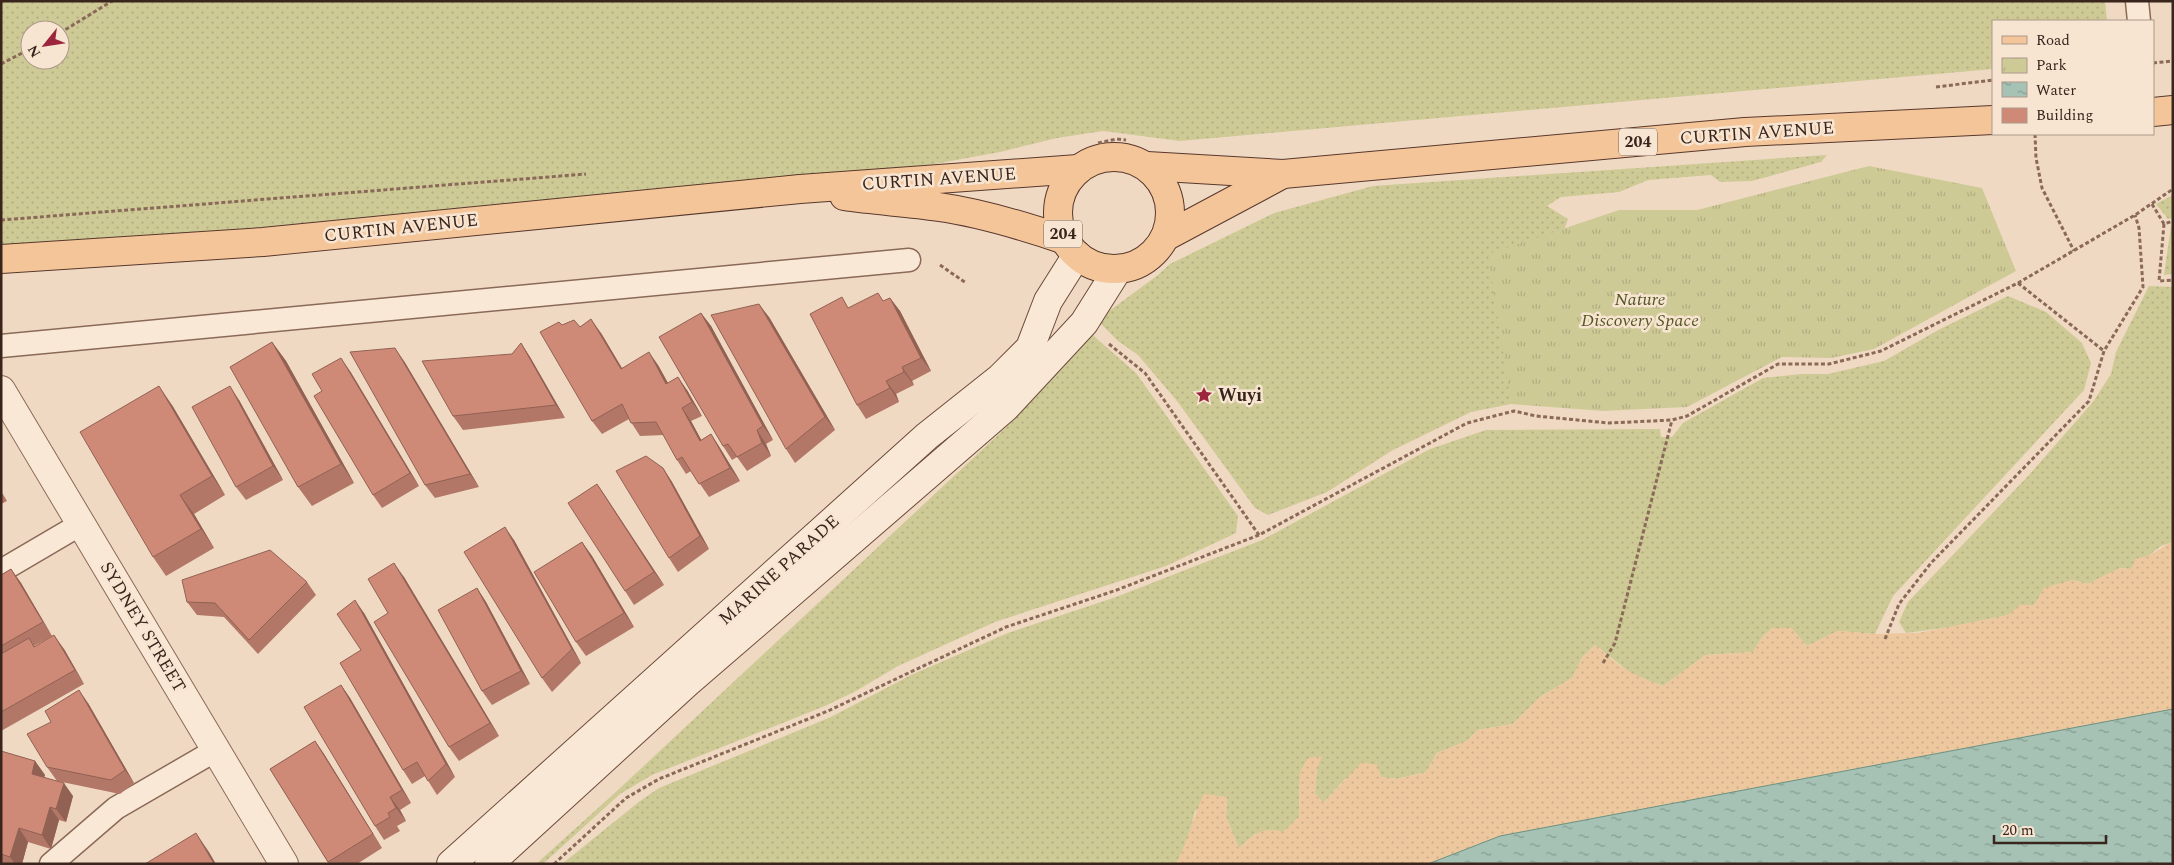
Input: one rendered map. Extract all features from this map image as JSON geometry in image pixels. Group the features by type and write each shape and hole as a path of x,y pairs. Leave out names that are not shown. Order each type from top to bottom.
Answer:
{"main road":[{"path":"2154,112 2173,110"},
{"name":"CURTIN AVENUE","path":"1147,166 1283,174 1745,132 1992,120"},
{"name":"204","path":"1112,156 1130,158 1147,166 1158,177 1166,190 1170,206 1170,222 1165,237 1158,249 1146,260 1133,266 1118,269 1104,268 1090,264 1071,248 1059,221 1058,202 1066,184 1078,169 1094,159 1112,156"},
{"name":"CURTIN AVENUE","path":"1,259 263,242 800,188 1078,169"},
{"name":"CURTIN AVENUE","path":"1165,237 1283,174"},
{"name":"CURTIN AVENUE","path":"800,188 883,202 939,207 1016,223 1071,248"},
{"name":"MARINE PARADE","path":"451,864 920,443 1000,378 1030,348 1071,248"},
{"name":"MARINE PARADE","path":"489,864 687,683 1005,408 1084,323 1118,269"},
{"name":"SYDNEY STREET","path":"1,390 284,864"}],"lane":[{"path":"2137,1 2140,20"},
{"path":"1,346 909,260"},
{"path":"1,571 81,524"},
{"path":"51,864 116,808 216,750"}],"path":[{"path":"70,27 112,1"},
{"path":"1,64 20,54"},
{"path":"2154,63 2173,61"},
{"path":"2035,135 2036,158 2042,188 2074,251"},
{"path":"1,220 589,174"},
{"path":"554,864 626,798 659,779 828,711 1006,627 1114,591 1259,535 1467,423 1514,411 1536,416 1609,422 1672,420 1687,416 1778,364 1829,364 1881,351 2018,283 2136,216 2173,189"},
{"path":"2152,204 2164,224 2159,281 2173,280"},
{"path":"1885,639 1898,604 1931,564 2089,401 2104,351 2143,287 2139,228 2136,216"},
{"path":"2164,224 2173,221"},
{"path":"2018,283 2104,351"},
{"path":"1084,323 1145,373 1259,535"},
{"path":"1603,662 1615,643 1672,420"}],"green space":[{"path":"1,1 2105,1 2107,20 1992,20 1992,69 1180,141 1103,131 1057,138 1000,152 836,182 1,249"},
{"path":"1827,155 1821,162 1752,181 1720,182 1711,175 1648,180 1619,192 1561,197 1547,206 1568,219 1553,262 1511,404 1471,412 1393,450 1327,492 1268,515 1255,508 1177,401 1138,355 1118,341 1097,320 1170,264 1274,213 1373,186"},
{"name":"Nature Discovery Space","path":"1869,166 1982,188 2016,271 1874,349 1831,358 1782,357 1687,407 1603,411 1511,404 1488,254 1619,210 1697,210"},
{"path":"2173,195 2173,218 2168,219 2156,204"},
{"path":"2171,226 2173,226 2173,274 2164,275"},
{"path":"2149,286 2173,287 2173,542 2161,546 2131,569 2120,568 2088,584 2072,580 2034,605 2020,605 2009,615 1951,627 1906,633 1899,622 1908,602 2029,475 2093,402 2111,374 2116,352"},
{"path":"2008,296 2046,312 2082,343 2091,363 2084,390 1893,596 1875,634 1838,631 1807,646 1791,628 1763,636 1753,652 1706,655 1663,686 1633,675 1595,645 1582,658 1572,678 1540,697 1513,724 1478,730 1467,741 1437,753 1426,772 1397,779 1381,777 1345,779 1323,803 1315,793 1317,768 1321,757 1300,772 1299,817 1283,832 1255,834 1239,848 1226,817 1227,797 1195,811 1187,844 1176,864 562,864 659,788 831,717 911,675 1008,633 1116,597 1262,540 1430,449 1486,430 1660,429 1661,437 1672,437 1683,423 1763,378 1801,374 1828,374 1884,361 1940,329"},
{"path":"1088,331 1136,373 1238,516 1236,533 1166,566 995,622 898,666 856,691 825,706 652,775 620,794 543,864 536,864 618,790 1015,419"}],"sand":[{"path":"2173,542 2173,709 1500,836 1428,864 1176,864 1204,794 1227,797 1226,817 1239,848 1259,832 1275,830 1283,832 1299,817 1300,772 1308,758 1322,756 1317,768 1315,793 1323,803 1362,762 1377,765 1381,777 1397,779 1426,772 1437,753 1467,741 1478,730 1513,724 1540,697 1572,678 1582,658 1595,645 1626,670 1663,686 1706,655 1753,652 1763,636 1772,628 1791,628 1807,646 1838,631 1875,634 1918,633 2008,615 2020,605 2034,605 2044,588 2072,580 2088,584 2120,568 2131,569 2136,558 2151,554"}],"water":[{"path":"2173,709 2173,864 1428,864 1500,836"}],"building":[{"path":"878,293 883,301 890,298 921,358 902,367 904,372 886,381 890,388 857,405 810,314 842,297 848,308"},
{"path":"759,304 825,417 786,449 711,315"},
{"path":"701,313 763,426 757,430 762,443 737,457 728,444 723,446 659,337"},
{"path":"591,319 621,369 649,352 666,384 678,377 692,402 682,408 700,441 711,434 730,468 699,484 682,457 677,460 656,422 631,423 622,404 592,421 540,332 559,322 562,325 574,320 580,327"},
{"path":"272,342 341,464 298,487 230,367"},
{"path":"521,343 556,405 453,416 422,361 512,354"},
{"path":"395,348 470,474 425,485 350,352"},
{"path":"341,358 410,473 373,495 314,396 322,391 312,374"},
{"path":"159,386 212,476 180,495 201,529 153,557 80,432"},
{"path":"230,386 273,466 236,487 192,407"},
{"path":"646,456 663,468 700,536 669,558 616,471"},
{"path":"597,484 654,572 625,591 568,503"},
{"path":"505,527 572,649 542,678 464,552"},
{"path":"582,542 624,613 576,642 534,572"},
{"path":"270,550 307,582 249,640 215,603 187,602 182,580"},
{"path":"394,563 490,723 449,747 374,622 388,613 368,579"},
{"path":"11,569 43,622 1,646 1,575"},
{"path":"477,588 521,671 482,691 438,610"},
{"path":"355,600 446,764 428,781 417,762 403,770 340,663 361,650 337,614"},
{"path":"54,635 75,670 1,712 1,654 29,638 34,647"},
{"path":"341,685 402,790 390,797 396,808 388,813 390,817 375,826 304,707"},
{"path":"79,690 125,770 111,780 47,767 27,734 51,722 45,711"},
{"path":"315,741 373,834 328,862 270,769"},
{"path":"1,751 35,761 32,774 64,783 56,809 50,807 42,835 19,828 10,857 1,854"},
{"path":"196,833 214,864 145,864"}],"place":[{"name":"Wuyi","path":"1204,395"}]}
